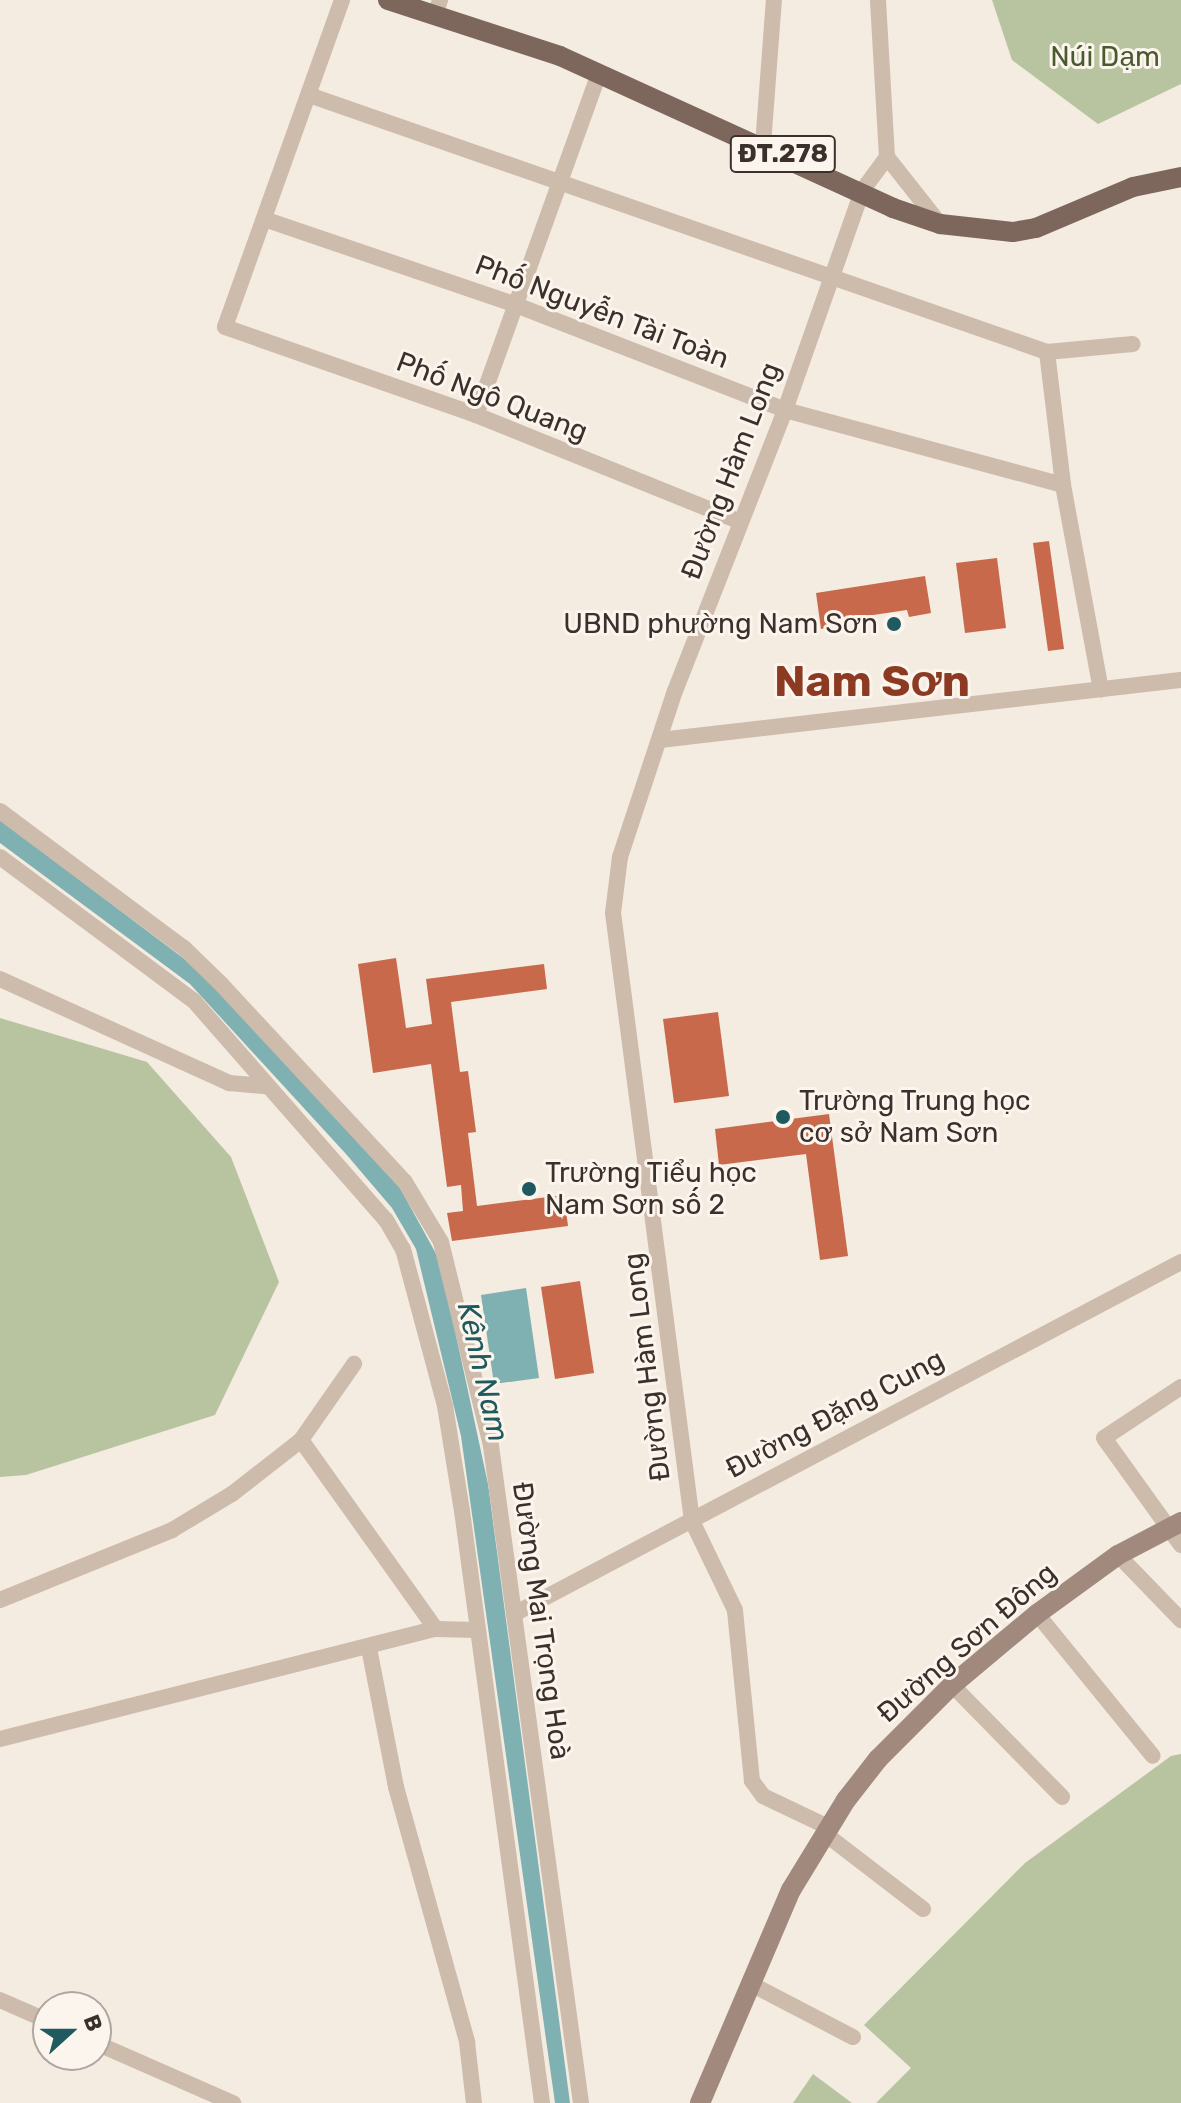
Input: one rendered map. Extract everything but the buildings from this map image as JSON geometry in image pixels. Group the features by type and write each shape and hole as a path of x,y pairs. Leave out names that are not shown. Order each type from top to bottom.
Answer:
{"main road":[{"name":"ĐT.278","path":"388,0 438,7 940,224 1013,232 1036,228 1133,187 1181,177"},
{"name":"Đường Sơn Đông","path":"700,2103 791,1890 826,1830 878,1759 952,1685 1037,1614 1118,1555 1174,1524"}],"street":[{"path":"264,219 342,0"},
{"path":"763,145 774,0"},
{"path":"878,0 887,157 940,224"},
{"path":"476,415 599,74"},
{"path":"309,95 560,180 829,280 1047,352 1133,344"},
{"name":"Đường Hàm Long","path":"826,1830 755,1791 735,1610 692,1521 613,913 620,857 739,521 785,410 862,191 887,157"},
{"name":"Phố Nguyễn Tài Toàn","path":"264,219 516,305 785,410 1063,485"},
{"name":"Phố Ngô Quang","path":"264,219 225,327 476,415 739,521"},
{"path":"1047,352 1063,485 1101,690"},
{"path":"660,740 1181,680"},
{"name":"Đường Mai Trọng Hoà","path":"0,811 184,948 257,1020 420,1205 448,1263 491,1446 581,2103"},
{"path":"0,857 172,982 386,1220 412,1270 445,1406 542,2103"},
{"path":"0,979 229,1083 267,1086"},
{"name":"Đường Đặng Cung","path":"514,1614 1181,1262"},
{"path":"0,1600 172,1530 232,1494 301,1440 354,1364"},
{"path":"1181,1387 1104,1438 1174,1524 1181,1545"},
{"path":"301,1440 436,1629"},
{"path":"1118,1555 1181,1620"},
{"path":"1037,1614 1153,1756"},
{"path":"0,1739 436,1629 477,1630"},
{"path":"369,1648 403,1816 467,2042 474,2103"},
{"path":"952,1685 1062,1797"},
{"path":"826,1830 923,1909"},
{"path":"751,1984 853,2037"},
{"path":"0,2000 32,2014"},
{"path":"112,2050 233,2103"}],"green space":[{"name":"Núi Dạm","path":"992,0 1181,0 1181,84 1098,124 1012,60"},
{"path":"0,1018 147,1062 231,1157 279,1282 215,1415 26,1475 0,1477"},
{"path":"1181,1754 1181,2103 876,2103 911,2068 864,2025 1025,1863 1171,1756"},
{"path":"813,2074 852,2103 793,2103"}],"water":[{"name":"Kênh Nam","path":"0,820 199,970 400,1188 440,1261 488,1484 570,2103 555,2103 461,1436 416,1249 392,1208 346,1154 190,984 0,843"},
{"path":"526,1288 539,1378 494,1384 481,1295"}],"place":[{"name":"UBND phường Nam Sơn","path":"894,624"},
{"name":"Trường Trung học cơ sở Nam Sơn","path":"783,1117"},
{"name":"Trường Tiểu học Nam Sơn số 2","path":"529,1189"}],"district":[{"name":"Nam Sơn","path":"872,681"}]}
